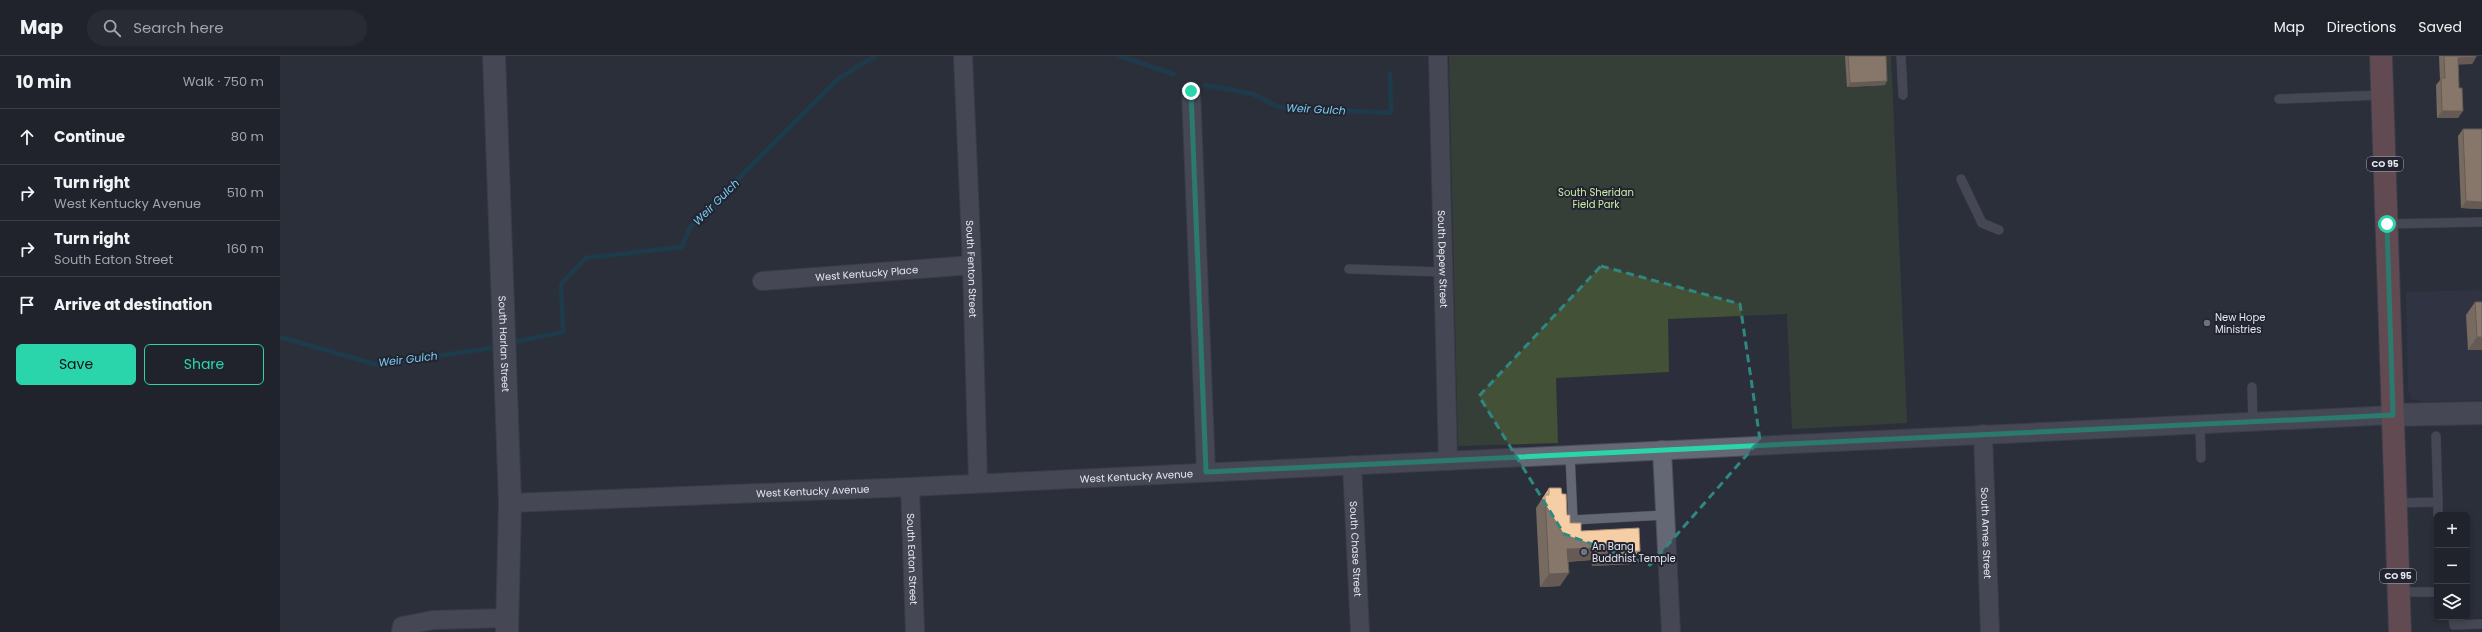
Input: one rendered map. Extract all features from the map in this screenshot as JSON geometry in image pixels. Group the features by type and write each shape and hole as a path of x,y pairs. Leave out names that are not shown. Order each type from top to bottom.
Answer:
{"main road":[{"name":"CO 95","path":"2381,56 2400,632"}],"street":[{"name":"South Harlan Street","path":"494,56 510,503 507,625"},
{"name":"South Fenton Street","path":"963,56 972,265 978,482"},
{"name":"South Depew Street","path":"1438,56 1448,461"},
{"path":"1191,91 1206,472"},
{"name":"West Kentucky Place","path":"762,281 972,265"},
{"name":"West Kentucky Avenue","path":"510,503 910,487 978,482 1448,461 2254,421 2482,413"},
{"name":"South Ames Street","path":"1984,434 1990,632"},
{"path":"1662,450 1672,632"},
{"name":"South Chase Street","path":"1352,465 1360,632"},
{"name":"South Eaton Street","path":"910,487 915,632"},
{"path":"401,632 402,626 433,620 507,625"}],"lane":[{"path":"1901,56 1903,95"},
{"path":"2279,99 2383,95"},
{"path":"1961,179 1982,223 1999,230"},
{"path":"2387,224 2482,222"},
{"path":"1349,269 1443,272"},
{"path":"2252,388 2254,421"},
{"path":"2200,424 2201,458"},
{"path":"2436,436 2438,512"},
{"path":"1570,455 1573,520 1665,515"},
{"path":"2396,503 2438,502"},
{"path":"2399,592 2434,592"},
{"path":"2453,620 2454,625 2482,624"}],"highlighted area":[{"path":"1601,266 1740,304 1760,440 1650,565 1564,534 1479,396"}],"shaded area":[{"path":"2482,290 2482,400 2427,402 2411,399 2408,388 2406,292"}],"green space":[{"name":"South Sheridan Field Park","path":"1449,56 1891,56 1907,423 1792,429 1787,314 1668,319 1669,372 1556,378 1558,443 1458,446"}],"building":[{"path":"1848,56 1886,56 1887,81 1850,83"},
{"path":"2444,56 2476,56 2458,58 2459,88 2462,88 2463,111 2442,111 2441,78 2445,78"},
{"path":"2463,129 2482,129 2482,202 2466,201"},
{"path":"2475,302 2482,302 2482,337 2477,337"},
{"path":"1549,488 1561,488 1562,494 1566,494 1567,515 1570,515 1570,523 1581,523 1581,531 1639,528 1640,551 1601,553 1600,548 1567,549 1569,573 1549,574 1545,495 1549,495"}],"waterway":[{"name":"Weir Gulch","path":"513,342 563,332 561,284 586,258 682,247 690,227 838,79 875,56"},
{"name":"Weir Gulch","path":"1120,56 1173,74"},
{"name":"Weir Gulch","path":"1205,85 1253,94 1278,107 1391,113 1390,73"},
{"name":"Weir Gulch","path":"280,337 378,365 491,348"}],"place":[{"name":"New Hope Ministries","path":"2207,323"},
{"name":"An Bang Buddhist Temple","path":"1584,552"}],"route":[{"path":"1191,91 1206,472 2393,415 2387,224"}]}
